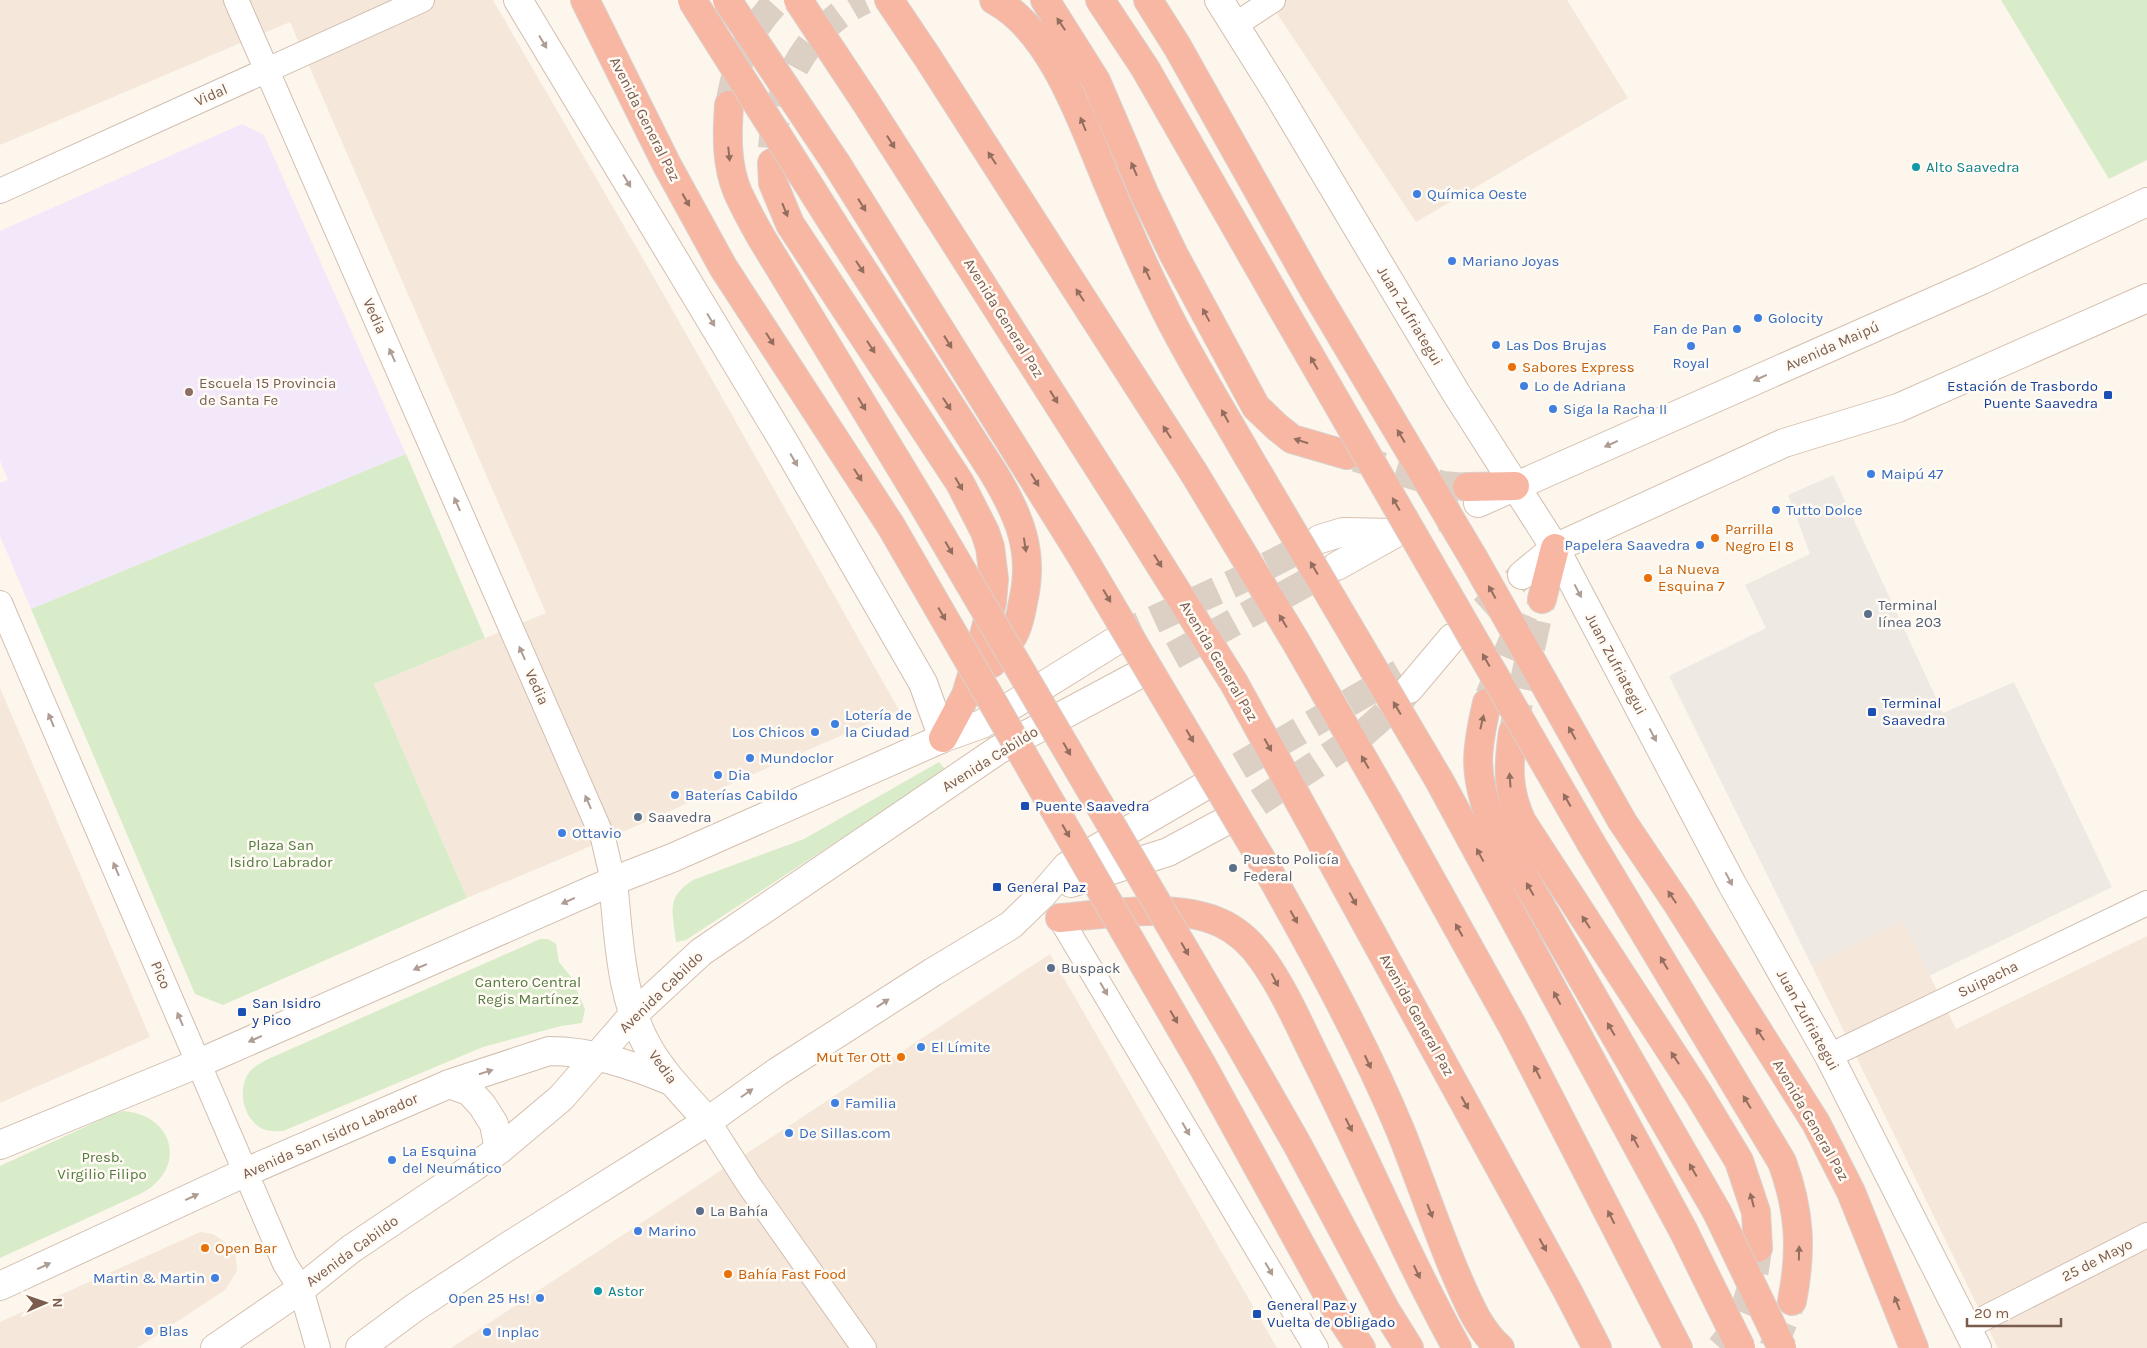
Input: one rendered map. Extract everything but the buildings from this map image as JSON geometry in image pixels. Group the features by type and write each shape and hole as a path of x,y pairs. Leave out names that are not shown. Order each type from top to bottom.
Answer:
{"highway":[{"name":"Avenida General Paz","path":"585,0 668,165 723,267 891,526 1202,1066 1340,1315 1361,1348"},
{"path":"692,0 996,478 1014,509 1020,525 1028,566 1026,592 1012,638 966,695 943,738"},
{"path":"728,0 836,163 1081,554 1270,874 1333,988 1396,1123 1436,1227 1465,1294 1484,1330 1500,1348"},
{"name":"Avenida General Paz","path":"798,0 865,100 1234,683 1568,1290 1597,1348"},
{"path":"889,0 1194,472 1300,650 1389,804 1513,1026 1678,1348"},
{"path":"994,0 1008,7 1029,28 1066,84 1131,238 1163,306 1249,458 1439,780 1683,1230 1741,1348"},
{"path":"1044,0 1096,81 1144,193 1174,254 1256,407 1292,438 1348,455"},
{"path":"1100,0 1145,68 1592,843 1782,1162 1796,1206 1798,1230 1799,1256 1792,1301"},
{"name":"Avenida General Paz","path":"1148,0 1177,46 1313,288 1474,559 1622,821 1679,906 1816,1123 1851,1192 1914,1348"},
{"path":"730,105 727,133 731,172 738,192 761,238 924,506 1241,1046 1297,1144 1386,1310 1409,1348"},
{"path":"772,163 773,183 790,224 960,483 985,532 994,567 992,602 966,695"},
{"path":"1473,495 1515,486"},
{"path":"1532,588 1555,548"},
{"path":"1487,703 1477,753 1478,781 1491,820 1717,1212 1782,1348"},
{"path":"1513,732 1510,782 1519,816 1555,875 1698,1094 1739,1162 1756,1212 1758,1248"},
{"path":"1060,918 1135,912 1184,913 1216,921 1234,930 1247,940 1271,972 1301,1030 1357,1140 1431,1301 1456,1345"}],"main road":[{"path":"518,0 784,442 923,683 943,738"},
{"name":"Juan Zufriategui","path":"1219,0 1236,25 1393,289 1555,548 1732,884 1829,1056 1972,1337"},
{"name":"Avenida Maipú","path":"1515,486 1973,284 2147,202"},
{"path":"1555,548 1784,443 1898,408 2147,298"},
{"path":"1320,539 1343,532 1395,533 1337,566"},
{"path":"1405,681 1452,638"},
{"path":"0,1144 199,1063 943,738 982,724 1117,640"},
{"name":"Avenida Cabildo","path":"215,1348 300,1289 351,1249 499,1150 561,1098 634,1014 701,952 990,756 1136,676"},
{"path":"360,1348 414,1308 507,1247 708,1121 792,1062 933,972 1011,925 1042,896 1067,866 1203,787"},
{"path":"1042,896 1076,880 1168,852 1232,818 1127,831"},
{"name":"Vedia","path":"613,881 623,974 634,1014 650,1051 671,1080 708,1121"},
{"path":"1011,925 1060,918"},
{"name":"Avenida San Isidro Labrador","path":"0,1286 246,1172 449,1084 549,1051 599,1056 635,1066 671,1080"},
{"path":"449,1084 469,1091 482,1105 494,1124 499,1150"}],"street":[{"name":"Vedia","path":"236,0 603,838 613,881"},
{"name":"Vidal","path":"0,191 422,0"},
{"path":"1236,25 1273,0"},
{"name":"Pico","path":"0,603 5,628 199,1063 285,1264 300,1289 318,1348"},
{"name":"Suipacha","path":"1829,1056 2147,903"},
{"path":"1060,918 1316,1348"},
{"name":"Vedia","path":"708,1121 749,1185 864,1348"},
{"name":"25 de Mayo","path":"1972,1337 2147,1235"}],"shaded area":[{"path":"0,0 493,0 668,302 899,710 575,853 467,898 374,684 546,613 290,22 0,145"},
{"path":"1268,0 1567,0 1628,98 1416,222"},
{"name":"Escuela 15 Provincia de Santa Fe","path":"242,124 264,135 406,454 31,609 0,536 0,483 8,480 0,460 0,231"},
{"path":"1833,475 1943,713 2014,682 2112,887 1929,976 1903,921 1812,966 1669,676 1766,628 1745,585 1810,554 1788,495"},
{"path":"0,688 150,1037 0,1103"},
{"path":"1903,921 1956,1029 2147,936 2147,1348 1998,1348 1812,966"},
{"path":"1050,954 1277,1348 451,1348"},
{"path":"200,1232 213,1234 235,1249 237,1271 225,1290 137,1348 0,1348 0,1322"}],"green space":[{"path":"2001,0 2147,0 2147,160 2109,179"},
{"name":"Plaza San Isidro Labrador","path":"406,454 485,638 374,684 467,898 223,1005 195,994 31,609"},
{"path":"939,762 946,770 686,940 676,942 673,906 678,893 693,880 804,839"},
{"name":"Cantero Central Regis Martínez","path":"540,939 548,939 556,944 559,962 571,977 585,1009 582,1023 561,1026 483,1047 283,1131 265,1130 256,1125 251,1119 244,1105 243,1089 245,1081 251,1070 266,1060"},
{"name":"Presb. Virgilio Filipo","path":"124,1111 141,1115 155,1122 164,1133 169,1144 170,1157 165,1170 156,1183 142,1193 0,1258 0,1166 111,1115"}],"tunnel":[{"path":"729,105 744,48 750,36 778,0"},
{"path":"772,148 780,103 788,81 799,61 812,42 827,26 845,11 865,0"},
{"path":"1356,458 1443,485 1467,487"},
{"path":"1395,533 1478,503"},
{"path":"1117,640 1140,626 1236,582 1320,539"},
{"path":"1136,676 1337,566"},
{"path":"1452,638 1522,575"},
{"path":"1513,730 1542,599"},
{"path":"1489,696 1524,614"},
{"path":"1203,787 1400,673"},
{"path":"1222,823 1242,813 1364,733 1401,700 1409,689"},
{"path":"1720,1348 1736,1326 1747,1301 1754,1275 1758,1248"},
{"path":"1773,1348 1792,1301"}],"place":[{"name":"Alto Saavedra","path":"1916,167"},
{"name":"Química Oeste","path":"1417,194"},
{"name":"Mariano Joyas","path":"1452,261"},
{"name":"Golocity","path":"1758,318"},
{"name":"Fan de Pan","path":"1737,329"},
{"name":"Las Dos Brujas","path":"1496,345"},
{"name":"Royal","path":"1691,346"},
{"name":"Sabores Express","path":"1512,367"},
{"name":"Lo de Adriana","path":"1524,386"},
{"name":"Escuela 15 Provincia de Santa Fe","path":"189,392"},
{"name":"Estación de Trasbordo Puente Saavedra","path":"2108,395"},
{"name":"Siga la Racha II","path":"1553,409"},
{"name":"Maipú 47","path":"1871,474"},
{"name":"Tutto Dolce","path":"1776,510"},
{"name":"Parrilla Negro El 8","path":"1715,538"},
{"name":"Papelera Saavedra","path":"1700,545"},
{"name":"La Nueva Esquina 7","path":"1648,578"},
{"name":"Terminal línea 203","path":"1868,614"},
{"name":"Terminal Saavedra","path":"1872,712"},
{"name":"Lotería de la Ciudad","path":"835,724"},
{"name":"Los Chicos","path":"815,732"},
{"name":"Mundoclor","path":"750,758"},
{"name":"Dia","path":"718,775"},
{"name":"Baterías Cabildo","path":"675,795"},
{"name":"Puente Saavedra","path":"1025,806"},
{"name":"Saavedra","path":"638,817"},
{"name":"Ottavio","path":"562,833"},
{"name":"Puesto Policía Federal","path":"1233,868"},
{"name":"General Paz","path":"997,887"},
{"name":"Buspack","path":"1051,968"},
{"name":"San Isidro y Pico","path":"242,1012"},
{"name":"El Límite","path":"921,1047"},
{"name":"Mut Ter Ott","path":"901,1057"},
{"name":"Familia","path":"835,1103"},
{"name":"De Sillas.com","path":"789,1133"},
{"name":"La Esquina del Neumático","path":"392,1160"},
{"name":"La Bahía","path":"700,1211"},
{"name":"Marino","path":"638,1231"},
{"name":"Open Bar","path":"205,1248"},
{"name":"Bahía Fast Food","path":"728,1274"},
{"name":"Martin & Martin","path":"215,1278"},
{"name":"Astor","path":"598,1291"},
{"name":"Open 25 Hs!","path":"540,1298"},
{"name":"General Paz y Vuelta de Obligado","path":"1257,1314"},
{"name":"Blas","path":"149,1331"},
{"name":"Inplac","path":"487,1332"}]}
